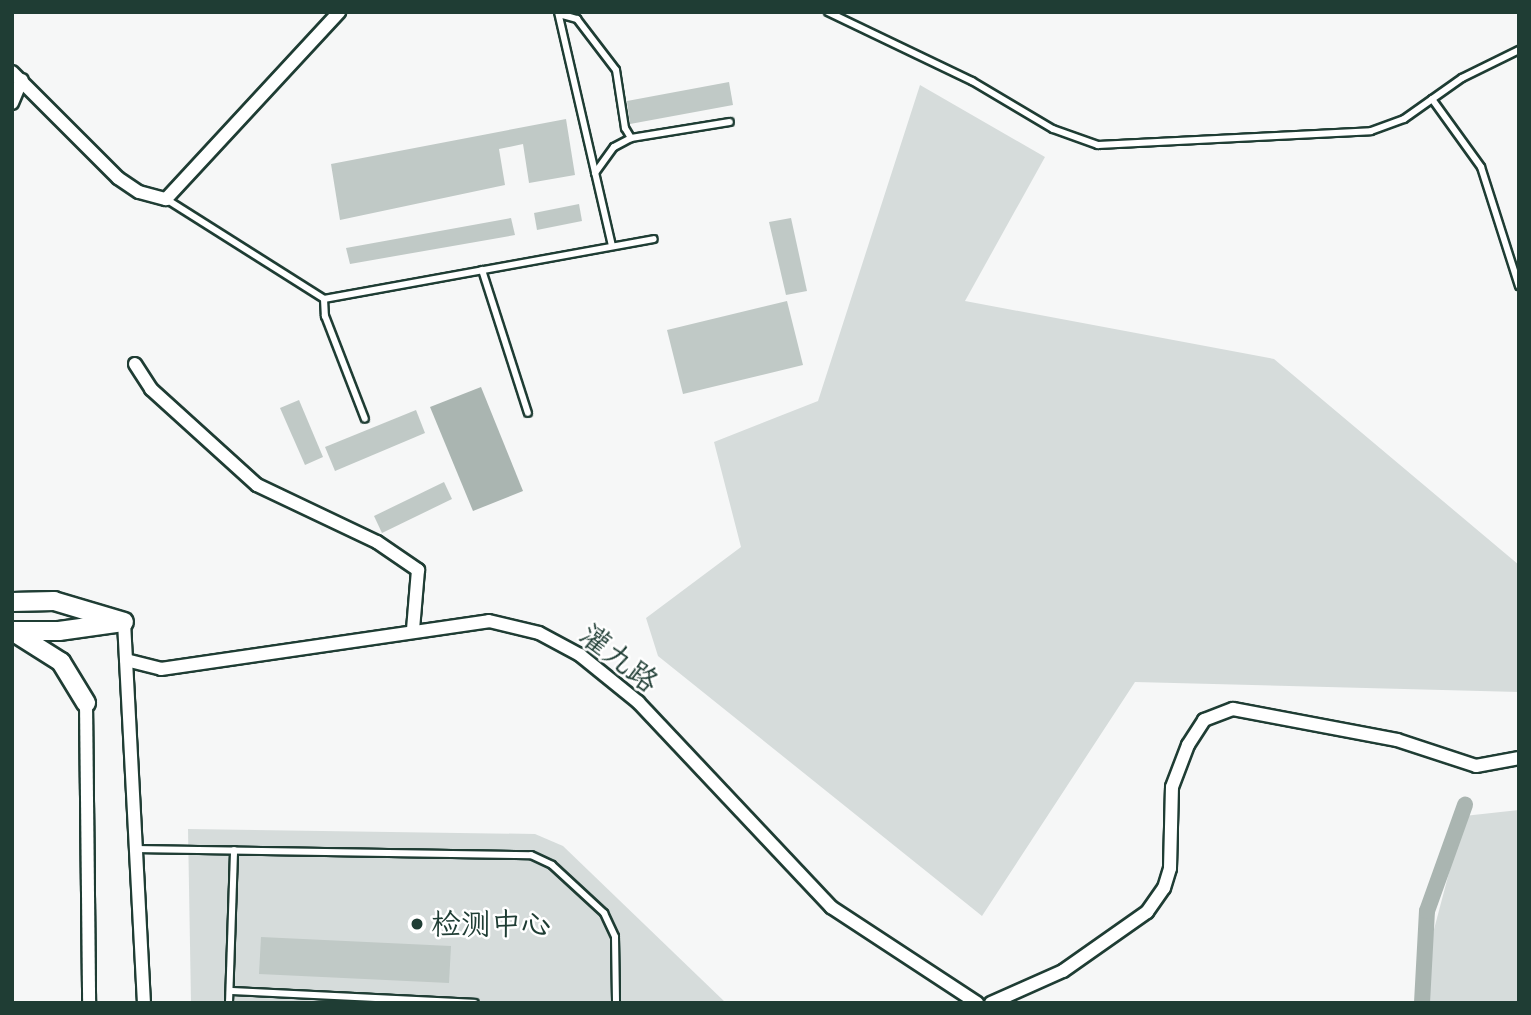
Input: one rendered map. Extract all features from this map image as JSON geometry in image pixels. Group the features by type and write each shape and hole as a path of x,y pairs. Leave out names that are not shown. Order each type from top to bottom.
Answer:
{"street":[{"path":"17,76 118,178 139,192 166,199 340,12"},
{"path":"12,103 17,76"},
{"path":"135,364 151,389 257,485 377,542 418,570 413,629"},
{"path":"12,601 54,601 124,622"},
{"name":"灌九路","path":"126,660 161,669 413,629 489,621 539,633 580,655 638,702 831,907 977,1003"},
{"path":"12,631 60,631 124,622"},
{"path":"124,622 144,1003"},
{"path":"12,631 61,662 86,704 89,1003"},
{"path":"991,1003 1063,971 1147,912 1164,888 1170,868 1172,787 1188,745 1204,720 1233,709 1397,740 1476,766 1519,758"}],"lane":[{"path":"828,12 972,82 1053,129 1098,145 1371,131 1404,119 1462,78 1519,50"},
{"path":"558,13 577,19 616,70 625,128 632,138"},
{"path":"558,13 611,246"},
{"path":"1432,99 1481,167 1519,286"},
{"path":"595,173 614,147 632,138 730,122"},
{"path":"166,199 324,299 654,239"},
{"path":"482,270 528,413"},
{"path":"324,299 325,316 365,419"},
{"path":"135,849 531,855 552,865 604,913 615,937 616,1003"},
{"path":"229,1003 234,850"},
{"path":"230,991 475,1003"}],"shaded area":[{"path":"920,85 1045,157 965,301 1274,359 1519,565 1519,692 1135,682 982,916 658,656 646,618 741,547 714,442 818,401"},
{"path":"481,387 523,491 473,511 430,407"},
{"path":"1519,810 1519,1003 1427,1003 1428,952 1464,816"},
{"name":"检测中心","path":"188,829 535,834 563,846 726,1003 191,1003"}],"building":[{"path":"729,82 733,105 630,124 627,101"},
{"path":"566,119 575,175 529,183 523,144 499,149 505,185 340,220 331,164"},
{"path":"579,204 582,221 537,230 534,213"},
{"path":"511,218 515,235 350,264 346,248"},
{"path":"791,218 807,291 786,295 769,222"},
{"path":"787,301 803,365 683,394 667,330"},
{"path":"299,400 323,457 305,465 280,408"},
{"path":"416,410 425,433 335,471 325,447"},
{"path":"444,482 452,499 382,533 374,516"},
{"path":"261,937 451,946 449,983 259,974"}],"waterway":[{"path":"1422,1003 1427,911 1465,805"}],"place":[{"name":"检测中心","path":"417,924"}]}
